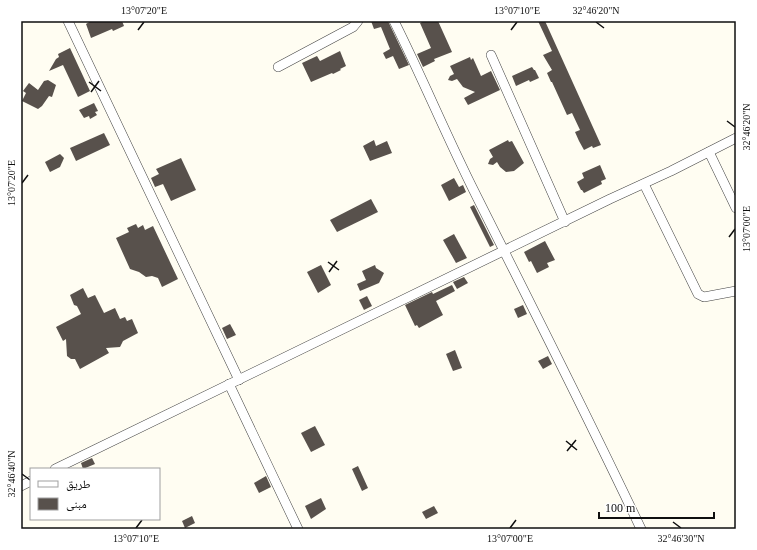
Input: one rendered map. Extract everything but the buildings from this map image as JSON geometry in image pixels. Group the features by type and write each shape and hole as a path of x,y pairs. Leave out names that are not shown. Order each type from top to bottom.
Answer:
{"street":[{"path":"68,21 239,380"},
{"path":"278,67 353,27 358,21"},
{"path":"394,21 473,189 641,529"},
{"path":"491,55 565,222"},
{"path":"57,468 736,138"},
{"path":"709,152 736,208"},
{"path":"644,184 698,294 704,297 736,291"},
{"path":"229,384 298,529"},
{"path":"21,486 30,482"}]}
